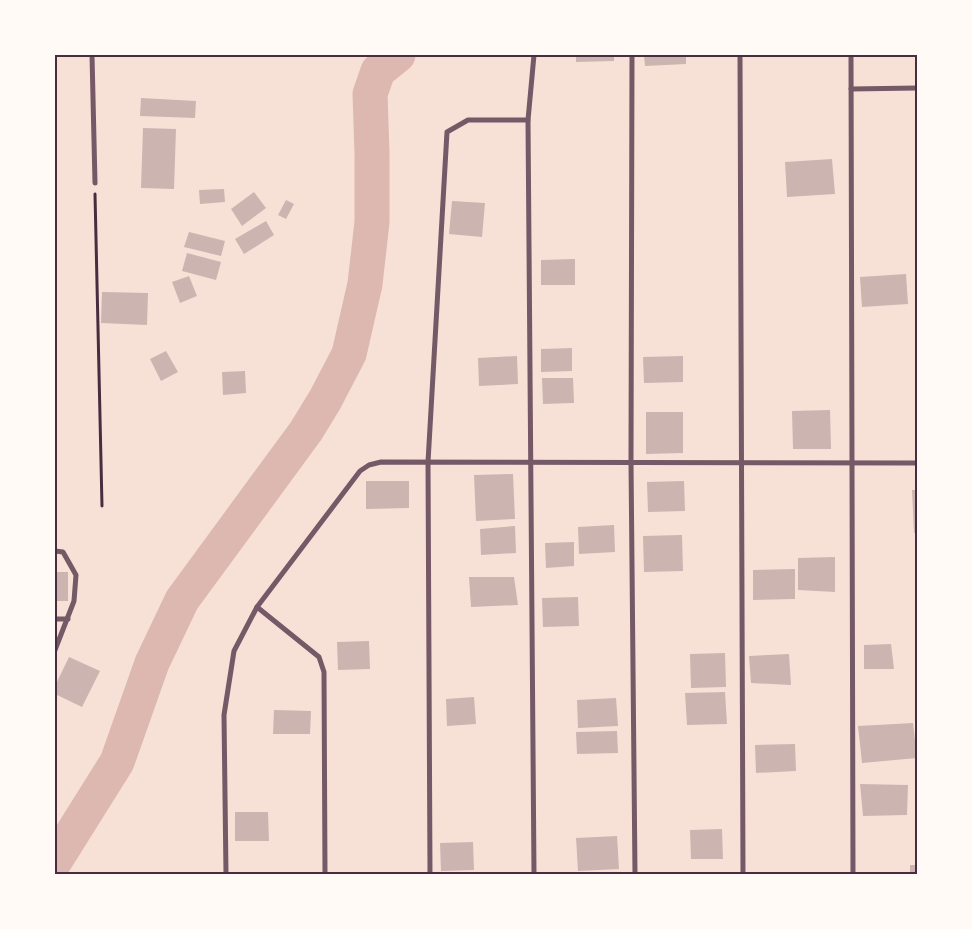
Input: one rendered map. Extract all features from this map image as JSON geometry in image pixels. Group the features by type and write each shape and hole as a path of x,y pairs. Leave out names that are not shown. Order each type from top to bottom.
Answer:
{"street":[{"path":"92,55 95,183"},
{"path":"534,55 528,120 534,874"},
{"path":"632,55 635,874"},
{"path":"740,55 743,874"},
{"path":"851,55 853,874"},
{"path":"851,89 917,88"},
{"path":"430,874 428,462 447,132 468,120 528,120"},
{"path":"226,874 224,715 234,651 257,606 360,472 369,465 381,462 917,463"},
{"path":"55,551 63,552 76,575 74,602 55,650"},
{"path":"257,606 319,657 324,672 325,874"},
{"path":"55,619 68,619"}],"path":[{"path":"95,183 102,506"}],"building":[{"path":"576,55 614,55 614,61 576,62"},
{"path":"644,55 686,55 686,64 645,66"},
{"path":"141,98 196,101 195,118 140,116"},
{"path":"143,128 176,129 174,189 141,188"},
{"path":"832,159 835,194 787,197 785,162"},
{"path":"224,189 225,202 200,204 199,190"},
{"path":"254,192 266,208 242,226 231,209"},
{"path":"286,200 294,204 286,219 278,215"},
{"path":"452,201 485,203 482,237 449,234"},
{"path":"266,221 274,235 244,254 235,239"},
{"path":"189,232 225,241 221,256 184,247"},
{"path":"187,253 221,262 216,280 182,271"},
{"path":"575,259 575,285 541,285 541,260"},
{"path":"906,274 908,304 862,307 860,277"},
{"path":"189,276 197,296 180,303 172,282"},
{"path":"102,292 148,293 147,325 101,323"},
{"path":"572,348 572,371 541,372 541,349"},
{"path":"166,351 178,372 161,381 150,359"},
{"path":"517,356 518,384 479,386 478,358"},
{"path":"683,356 683,382 644,383 643,357"},
{"path":"245,371 246,393 223,395 222,372"},
{"path":"542,378 573,378 574,403 543,404"},
{"path":"830,410 831,449 793,449 792,411"},
{"path":"646,412 683,412 683,453 646,454"},
{"path":"513,474 515,519 476,521 474,475"},
{"path":"366,481 409,481 409,508 366,509"},
{"path":"684,481 685,511 648,512 647,482"},
{"path":"912,490 917,490 917,533 914,533"},
{"path":"614,525 615,552 579,554 578,527"},
{"path":"515,526 516,553 481,555 480,529"},
{"path":"682,535 683,571 644,572 643,536"},
{"path":"574,542 574,566 546,568 545,543"},
{"path":"835,557 835,592 798,590 798,558"},
{"path":"795,569 795,599 753,600 753,570"},
{"path":"55,572 68,572 68,601 55,601"},
{"path":"469,577 514,577 518,605 471,607"},
{"path":"578,597 579,626 543,627 542,598"},
{"path":"369,641 370,669 338,670 337,642"},
{"path":"891,644 894,669 864,669 864,645"},
{"path":"725,653 726,687 691,688 690,654"},
{"path":"789,654 791,685 751,683 749,656"},
{"path":"69,657 100,671 82,707 55,694 55,686"},
{"path":"725,692 727,724 687,725 685,693"},
{"path":"474,697 476,724 447,726 446,699"},
{"path":"616,698 618,726 578,728 577,700"},
{"path":"274,710 311,711 310,734 273,734"},
{"path":"913,723 917,758 862,763 858,726"},
{"path":"617,731 618,753 577,754 576,732"},
{"path":"795,744 796,771 756,773 755,745"},
{"path":"860,784 908,785 907,815 863,816"},
{"path":"235,812 268,812 269,841 235,841"},
{"path":"722,829 723,859 691,859 690,830"},
{"path":"617,836 619,869 578,871 576,838"},
{"path":"473,842 474,870 441,871 440,843"},
{"path":"910,865 917,865 917,874 910,874"}],"waterway":[{"path":"55,861 117,762 152,663 182,600 306,431 349,354 365,284 372,222 370,94 378,71 398,55"}]}
